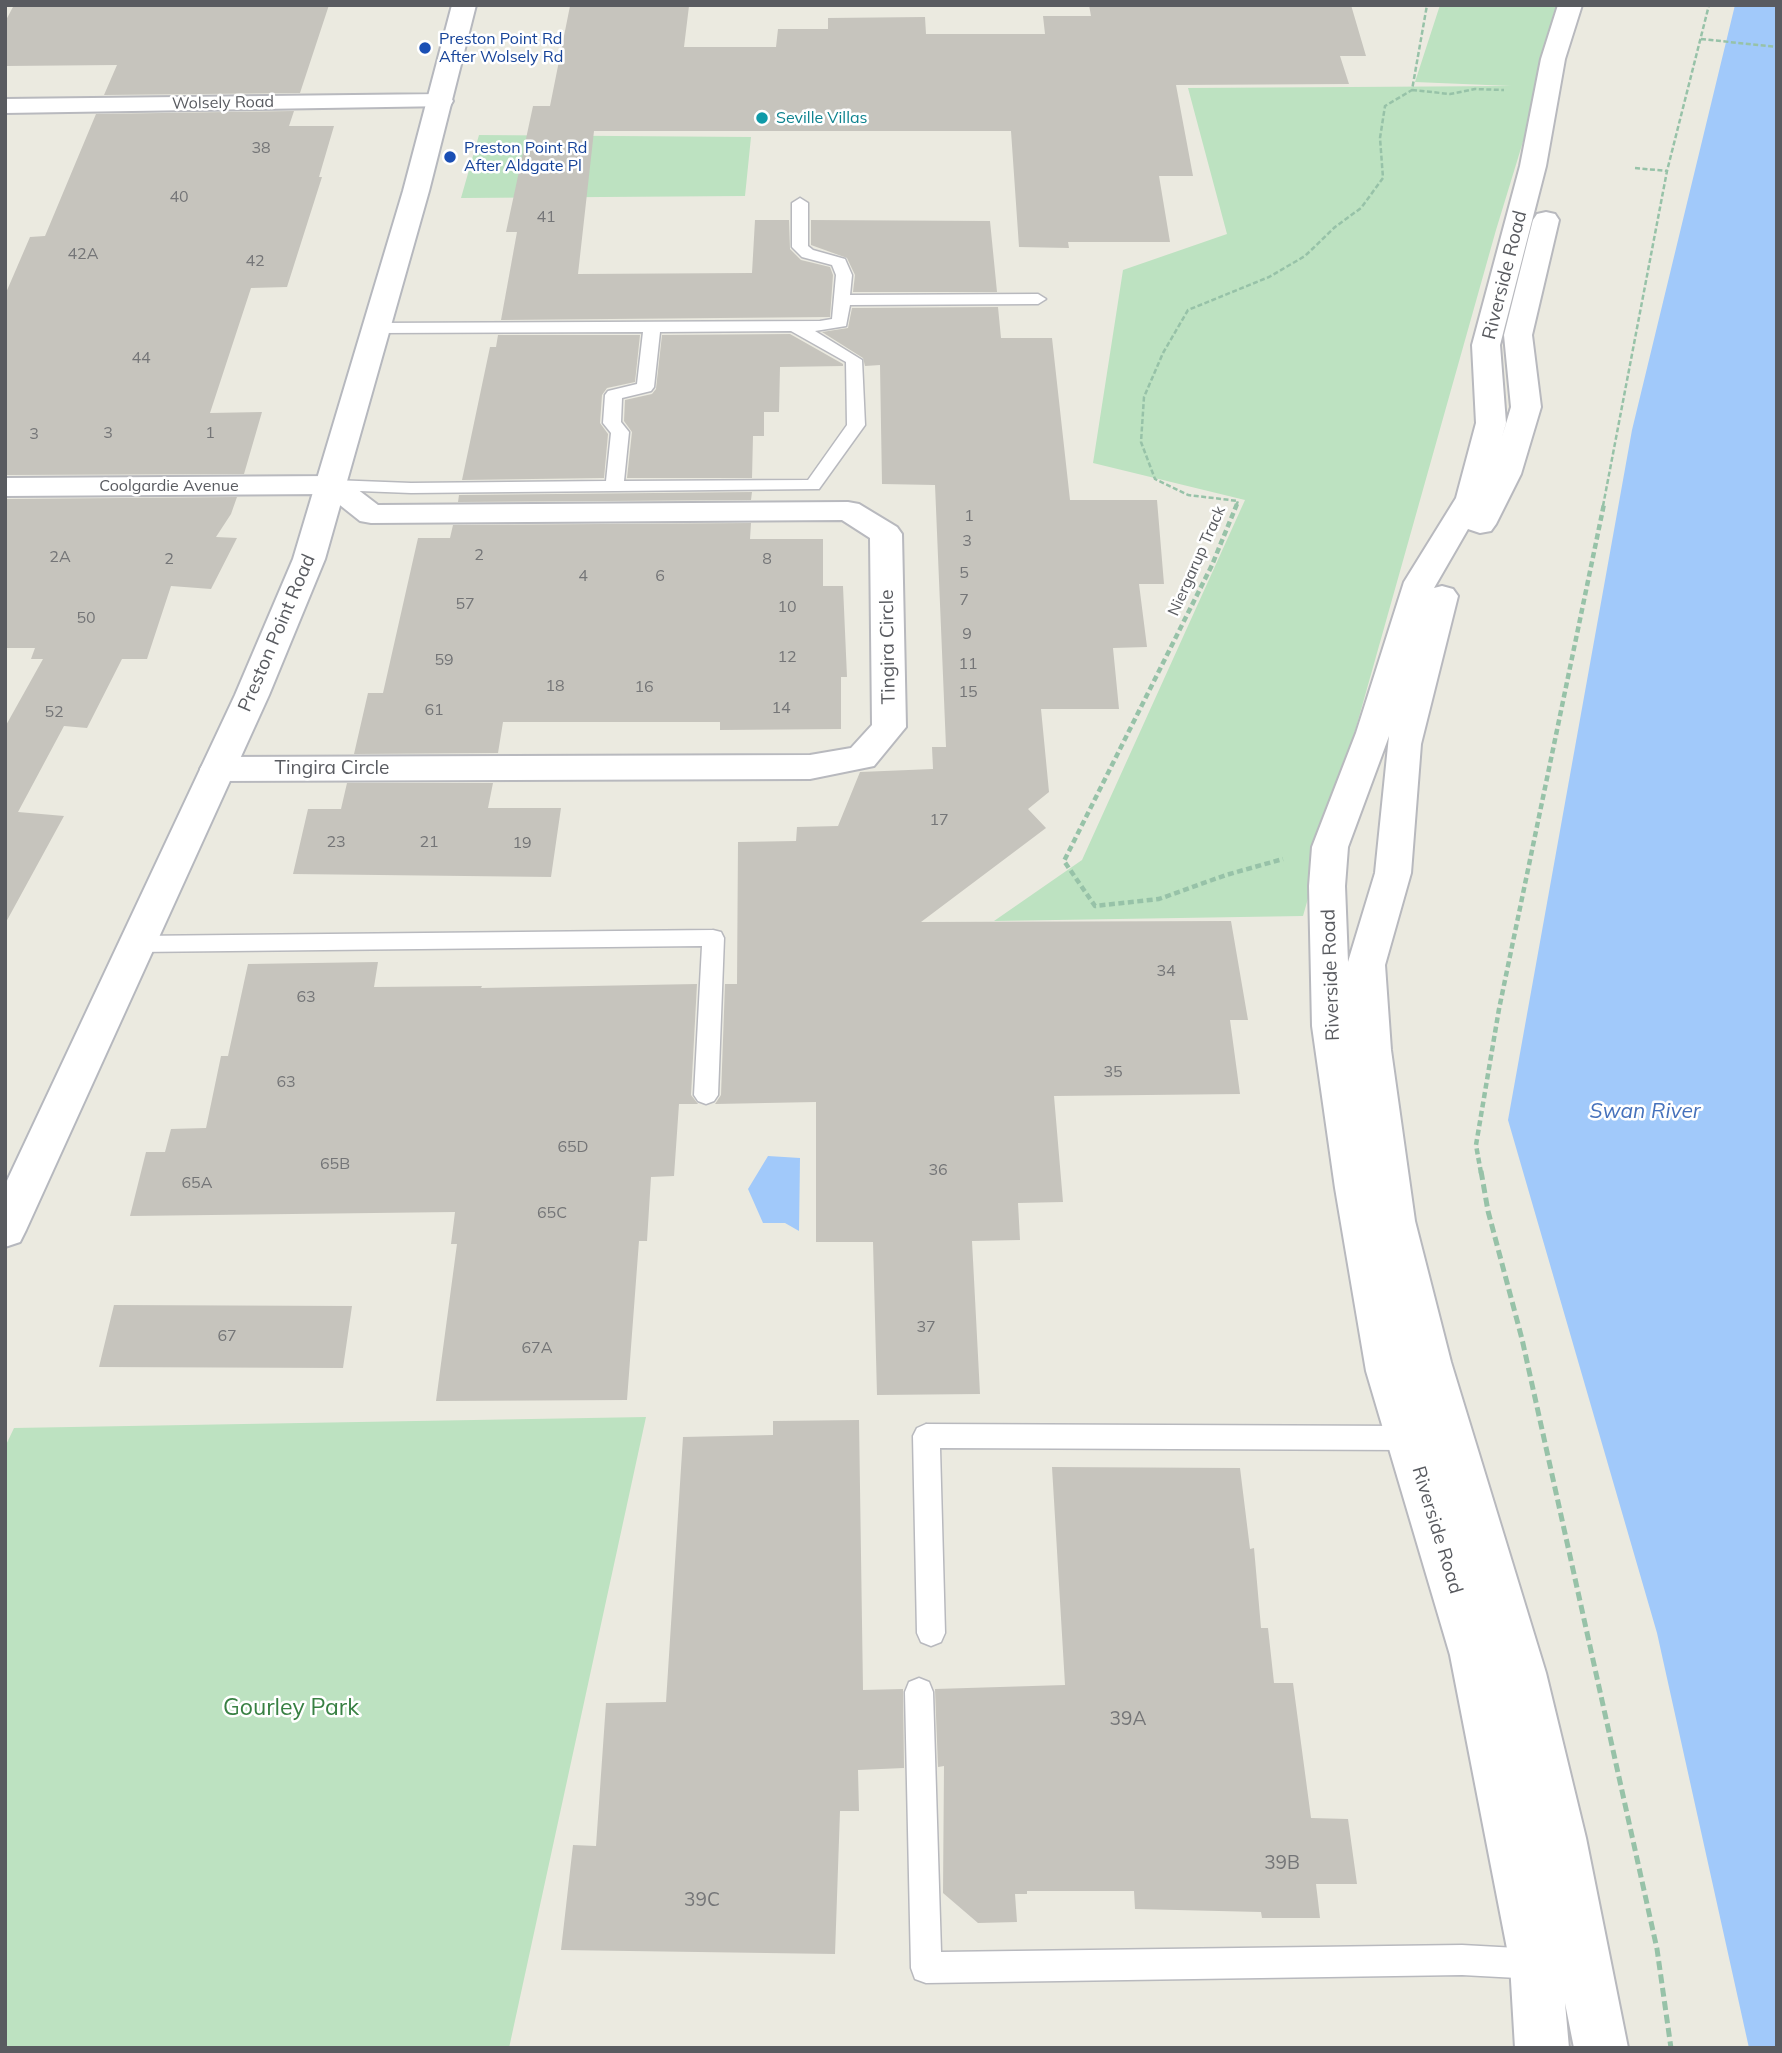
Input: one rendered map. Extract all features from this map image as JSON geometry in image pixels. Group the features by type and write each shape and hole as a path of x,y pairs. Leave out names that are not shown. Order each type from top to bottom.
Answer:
{"street":[{"name":"Preston Point Road","path":"5,1230 309,559 333,485 441,101 464,5"},
{"name":"Riverside Road","path":"1542,2048 1536,1964 1475,1655 1388,1371 1355,1188 1331,1026 1327,886 1330,847 1373,733 1420,582 1471,498 1491,423 1486,345 1533,166 1553,59 1570,5"},
{"name":"Riverside Road","path":"1588,5 1563,93 1549,209 1518,335 1526,407 1506,474 1440,600 1404,744 1393,873 1366,965 1372,1050 1394,1221 1430,1362 1522,1673 1562,1838 1601,2048"},
{"name":"Wolsely Road","path":"5,106 441,101"},
{"name":"Coolgardie Avenue","path":"5,487 333,485"},
{"name":"Tingira Circle","path":"216,769 810,767 862,758 889,727 886,534 848,511 371,514 333,485"}],"lane":[{"path":"377,328 820,326 840,322 844,300 844,275 839,262 808,254 800,247 800,203"},
{"path":"844,300 1038,299"},
{"path":"333,485 813,485 856,425 854,360 794,326"},
{"path":"614,486 620,432 612,423 614,395 645,387 652,327"},
{"path":"136,944 713,938 706,1095"},
{"path":"931,1633 926,1436 1409,1437"},
{"path":"919,1692 926,1968 1462,1960 1536,1964"}],"path":[{"path":"1427,5 1412,90 1450,94 1475,89 1508,90"},
{"path":"1671,2048 1657,1949 1522,1339 1488,1211 1476,1145 1499,1009 1585,603 1667,172 1709,5"},
{"path":"1701,39 1777,47"},
{"name":"Niergarup Track","path":"1226,875 1158,900 1095,906 1064,862 1212,565 1238,501 1188,495 1155,479 1142,443 1144,397 1163,353 1188,310 1269,277 1305,256 1335,227 1361,208 1382,178 1380,138 1385,106 1412,90"},
{"path":"1635,168 1667,172"}],"green space":[{"path":"1440,5 1572,5 1540,86 1496,230 1303,916 994,921 1082,860 1245,500 1093,463 1123,270 1227,234 1188,88 1511,86 1415,82"},
{"path":"479,135 751,137 745,196 461,198"},
{"name":"Gourley Park","path":"646,1417 509,2048 5,2048 5,1447 14,1428"}],"water":[{"name":"Swan River","path":"1735,5 1777,5 1777,2048 1749,2048 1657,1633 1508,1120 1632,430"},
{"path":"768,1156 800,1158 799,1231 785,1223 763,1223 748,1189"}],"building":[{"path":"14,5 329,5 300,93 104,95 117,65 5,66 5,22"},
{"path":"1089,5 1351,5 1366,56 1340,56 1349,84 1176,85 1193,176 1159,176 1170,242 1068,242 1069,248 1019,247 1011,131 594,131 578,274 752,273 755,220 789,220 790,249 801,260 830,267 833,275 830,317 501,320 517,232 506,232 533,106 550,106 570,6 689,6 684,47 776,47 778,29 828,29 828,18 925,17 926,34 1045,34 1043,16 1091,16"},
{"path":"294,111 289,126 334,126 319,177 322,177 287,287 251,288 210,413 262,412 244,474 5,475 5,295 30,237 45,236 96,114"},
{"path":"811,220 990,221 997,292 853,292 855,275 847,258 811,245"},
{"path":"998,307 1001,338 1052,338 1070,500 1157,500 1164,584 1139,584 1147,647 1113,648 1119,709 1041,709 1049,792 1028,809 1046,828 921,922 1231,921 1248,1020 1230,1020 1240,1094 1054,1096 1063,1202 1018,1203 1020,1240 972,1241 980,1394 877,1395 873,1242 816,1242 816,1102 715,1104 721,1095 725,984 737,984 738,842 796,841 797,827 838,826 860,772 933,769 932,747 946,747 935,485 882,484 880,365 865,366 863,358 822,332 848,328 852,308"},
{"path":"790,334 843,366 780,367 779,412 764,412 764,436 753,436 752,478 627,478 632,432 624,421 625,400 652,394 656,389 662,335"},
{"path":"498,335 640,335 635,382 607,388 602,395 600,423 608,434 604,478 462,480 490,347 496,347"},
{"path":"752,492 751,500 458,502 459,495"},
{"path":"237,497 231,514 216,537 237,538 211,589 171,586 147,659 122,659 87,728 64,726 18,812 64,816 5,924 5,727 43,659 31,659 35,648 5,648 5,499"},
{"path":"751,523 750,539 823,539 823,586 843,586 847,677 841,677 841,729 720,730 720,722 503,722 498,753 354,754 368,693 383,693 418,538 450,538 453,525"},
{"path":"347,783 493,783 488,808 561,808 551,877 293,874 308,809 341,809"},
{"path":"378,962 374,987 697,984 691,1095 698,1104 679,1104 674,1176 651,1177 647,1241 639,1241 627,1400 436,1401 457,1244 451,1244 455,1212 130,1216 146,1152 165,1152 171,1129 206,1128 221,1056 228,1056 248,964"},
{"path":"114,1305 352,1306 343,1368 99,1367"},
{"path":"859,1420 863,1690 903,1689 904,1768 858,1770 859,1811 840,1811 835,1954 561,1950 573,1845 596,1846 606,1703 666,1702 683,1437 773,1435 773,1421"},
{"path":"1052,1467 1240,1468 1250,1549 1254,1548 1261,1628 1268,1628 1274,1683 1293,1683 1311,1818 1348,1819 1357,1884 1316,1884 1320,1918 1262,1918 1261,1912 1135,1909 1134,1891 1027,1891 1027,1894 1015,1894 1017,1922 978,1923 943,1893 944,1766 938,1767 935,1689 1065,1685"}],"place":[{"name":"Preston Point Rd After Wolsely Rd","path":"425,48"},
{"name":"Seville Villas","path":"762,118"},
{"name":"Preston Point Rd After Aldgate Pl","path":"450,157"}]}
